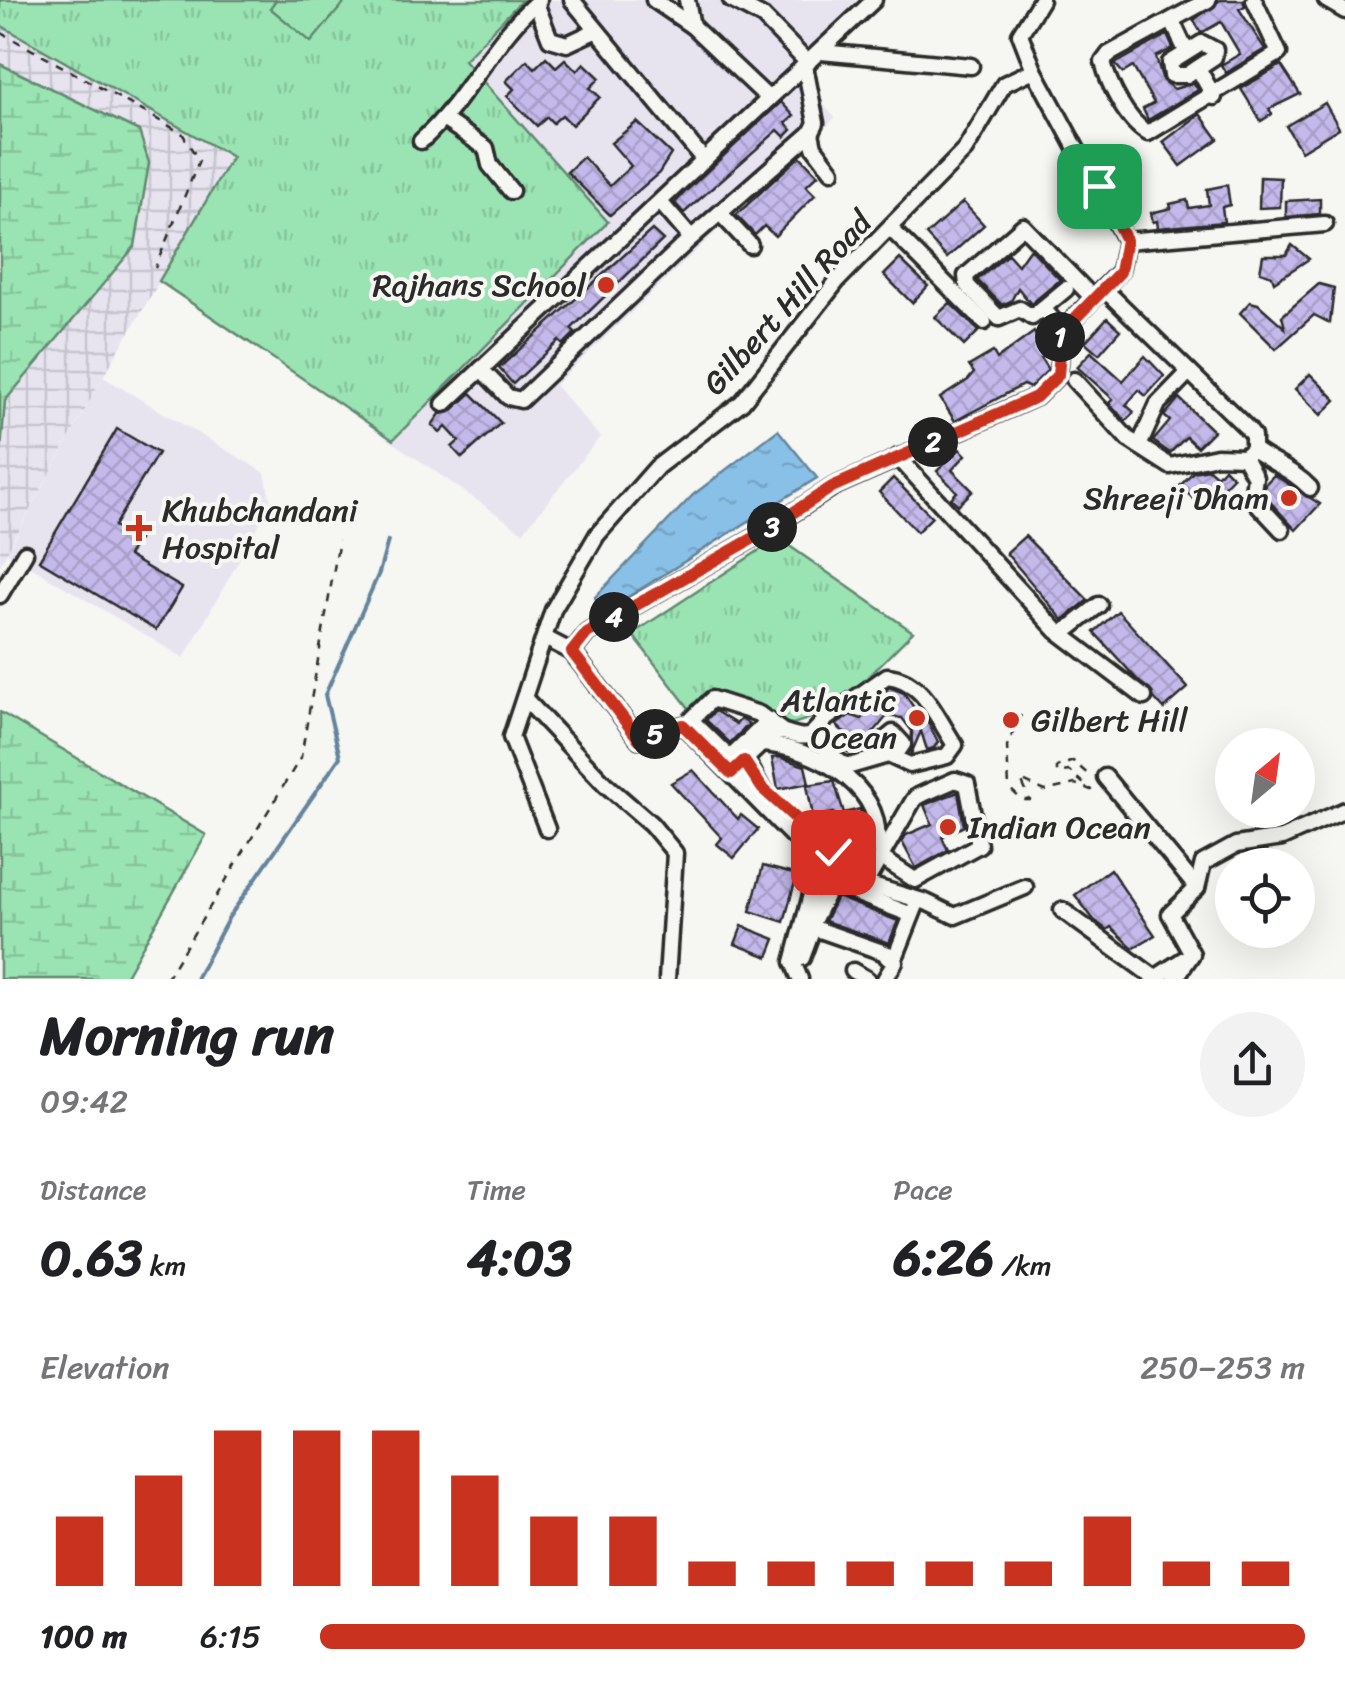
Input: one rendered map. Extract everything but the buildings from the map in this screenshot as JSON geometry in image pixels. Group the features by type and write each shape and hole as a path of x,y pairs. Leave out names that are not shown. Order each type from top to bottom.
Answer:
{"street":[{"path":"572,0 704,160"},
{"path":"654,0 692,26 768,98"},
{"path":"687,0 692,26"},
{"path":"481,369 508,397 520,400 694,235 811,133 816,123 807,65 763,17 731,0"},
{"path":"444,404 874,0"},
{"path":"572,652 587,633 759,535 832,487 1036,397 1058,375 1064,330 1120,272 1126,240 1034,70 1020,34 1040,0"},
{"path":"1208,0 1109,54 1103,62 1106,76 1139,128 1148,133 1214,97 1280,53 1262,4"},
{"path":"1326,0 1345,12"},
{"path":"421,141 443,119 516,20 537,1 550,38 576,42 594,31"},
{"path":"1172,21 1186,50"},
{"path":"1202,43 1215,50 1214,57 1178,78 1172,75 1170,63 1186,50 1202,43"},
{"path":"820,52 971,66"},
{"path":"1198,68 1214,97"},
{"name":"Gilbert Hill Road","path":"547,829 512,737 527,701 553,610 597,534 657,467 742,402 838,280 965,150 1004,84 1034,70"},
{"path":"443,119 486,148 490,165 511,191"},
{"path":"811,133 814,147 832,171"},
{"path":"660,202 691,238 694,235"},
{"path":"720,213 750,245"},
{"path":"1126,240 1324,224"},
{"path":"1066,288 1048,310 1032,317 1020,309 999,318 964,282 1023,226 1189,372 1254,436 1248,453 1256,478 1252,498 1282,530"},
{"path":"890,228 984,322"},
{"path":"1048,310 1064,330"},
{"path":"1139,446 1158,404 1189,372"},
{"path":"1074,380 1093,405 1139,446 1170,466 1248,453 1293,470 1310,488"},
{"path":"898,458 1062,634 1144,697"},
{"path":"0,594 25,553"},
{"path":"1062,634 1099,604"},
{"path":"545,638 572,652 639,739 683,725 741,761 813,857 802,958"},
{"path":"741,761 781,734 811,735 879,678 904,678 917,686 954,745 947,756 917,764 891,755 850,766 841,764 811,735"},
{"path":"713,698 769,720 781,734 859,789 872,809 878,836 874,846 846,855 827,848 692,716 713,698"},
{"path":"527,701 605,784 651,824 675,853 668,979"},
{"path":"741,761 769,720"},
{"path":"1099,778 1197,888"},
{"path":"864,884 880,857 916,797 956,780 966,784 979,846 916,880 880,857"},
{"path":"1192,954 1170,914 1197,888 1203,863 1236,845 1282,838 1345,810"},
{"path":"812,868 934,905 947,914 963,915 1025,887"},
{"path":"912,916 832,884 812,922 814,928 894,956 912,916 918,900"},
{"path":"932,884 934,905"},
{"path":"1062,910 1155,978 1192,954"},
{"path":"800,979 793,962 807,928"},
{"path":"807,928 894,959 885,979"},
{"path":"1176,979 1192,954"}],"path":[{"path":"0,32 182,133 200,161 155,268"},
{"path":"166,979 301,757 339,540"},
{"path":"1021,715 1008,746 1009,788 1022,800 1030,800 1020,780 1045,791 1075,784 1091,790 1069,771 1057,773 1057,766 1072,761 1099,778"}],"shaded area":[{"path":"0,0 857,0 791,66 835,118 555,385 600,437 523,532 159,281 232,157 0,25"},
{"path":"0,25 233,157 103,377 0,565"},
{"name":"Khubchandani Hospital","path":"103,377 265,473 271,503 184,658 7,553"}],"green space":[{"path":"0,0 522,0 464,60 608,222 393,440 159,281 232,157 0,25"},
{"path":"276,0 344,3 311,42 270,8"},
{"path":"0,64 139,131 149,163 135,246 5,401 0,464"},
{"path":"778,538 913,632 835,710 793,724 703,705 692,712 632,634"},
{"path":"0,712 206,835 124,979 0,979"}],"water":[{"path":"778,430 817,478 601,614 595,597 693,495"}],"waterway":[{"path":"196,979 229,917 340,757 325,695 379,573 388,541"}],"place":[{"name":"Rajhans School","path":"606,285"},
{"name":"Shreeji Dham","path":"1289,498"},
{"name":"Khubchandani Hospital","path":"139,528"},
{"name":"Atlantic Ocean","path":"917,718"},
{"name":"Gilbert Hill","path":"1011,720"},
{"name":"Indian Ocean","path":"948,827"}],"route":[{"path":"833,852 762,788 756,773 744,761 731,773 683,725 639,739 572,652 587,633 759,535 832,487 1036,397 1058,375 1062,332 1120,272 1126,240 1099,186"}]}
